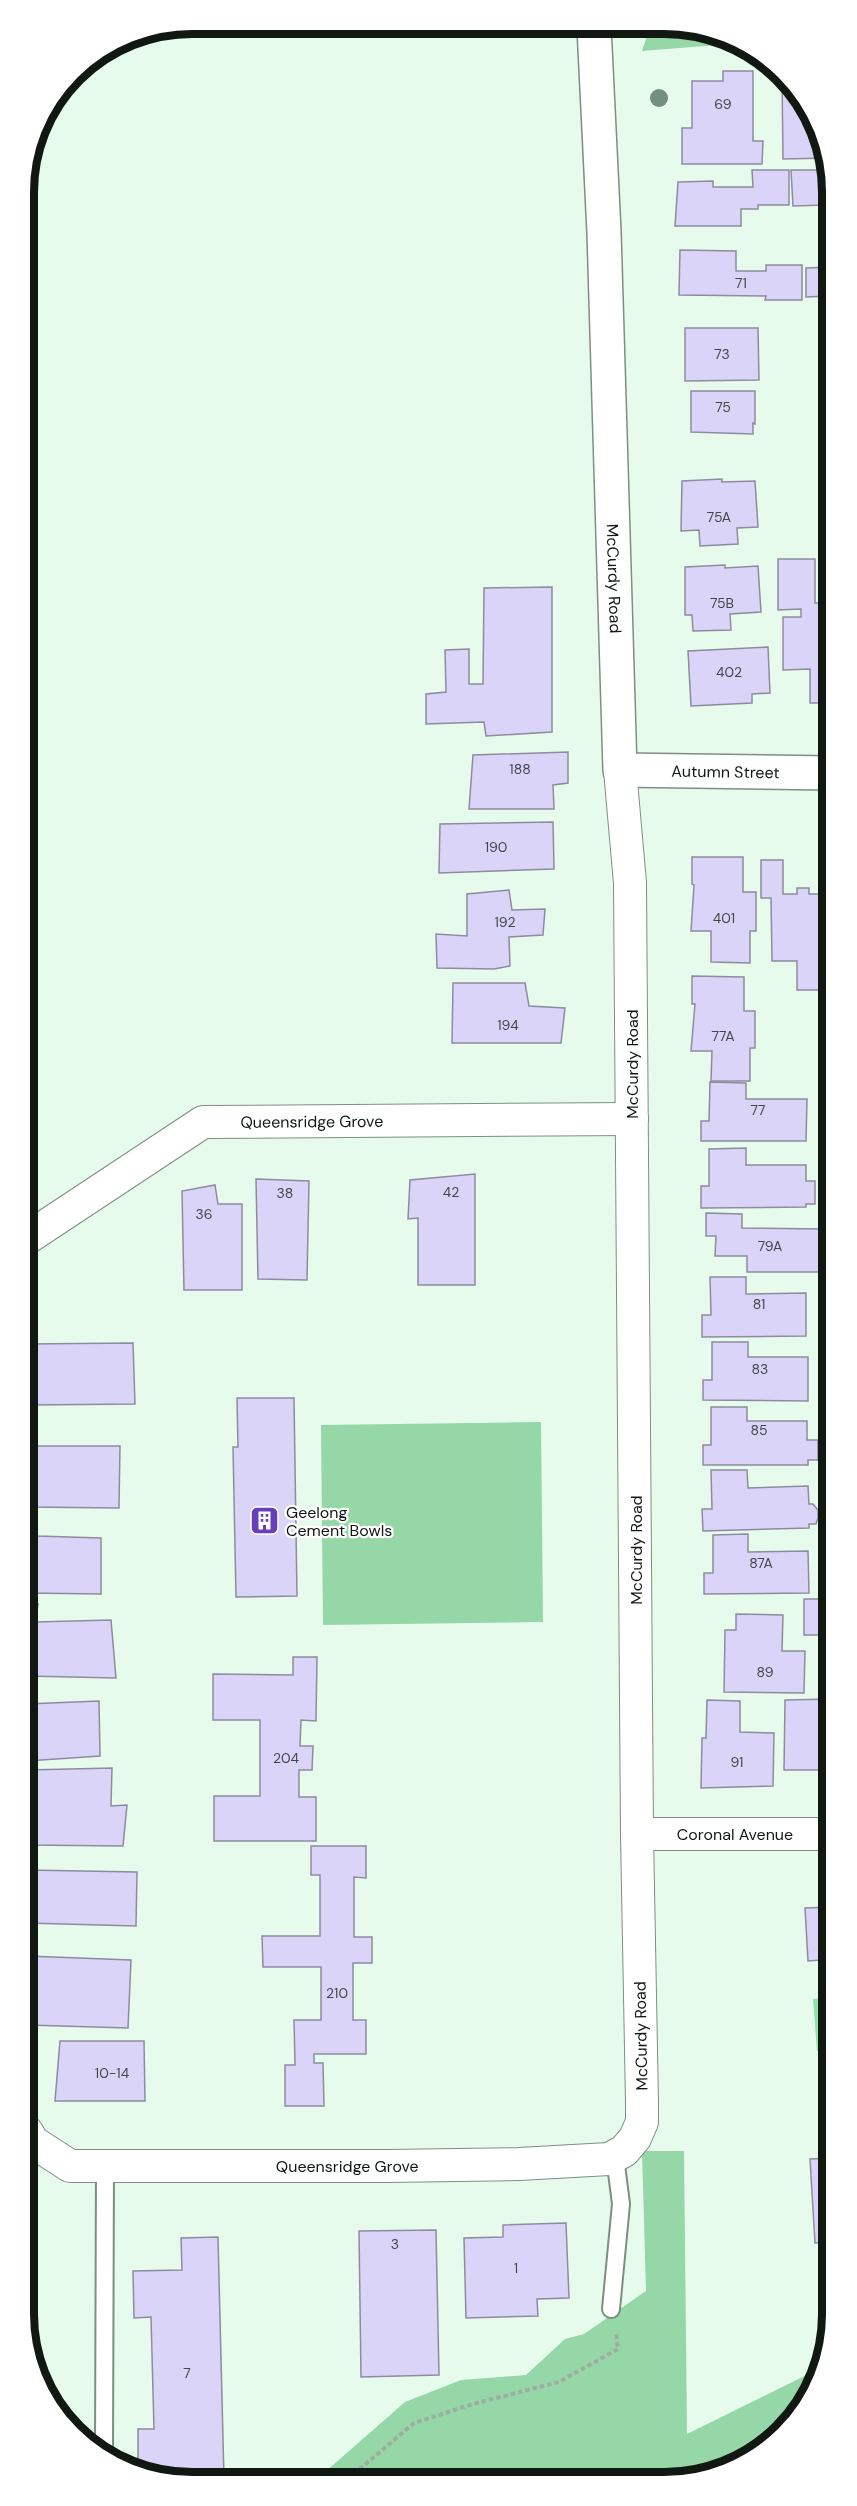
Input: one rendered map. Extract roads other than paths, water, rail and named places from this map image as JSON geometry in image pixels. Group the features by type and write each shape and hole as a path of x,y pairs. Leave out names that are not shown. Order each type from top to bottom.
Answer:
{"street":[{"name":"McCurdy Road","path":"594,34 604,232 620,770 630,883 637,1834 642,2103 642,2122 639,2130 629,2146 615,2157"},
{"name":"Autumn Street","path":"620,770 822,773"},
{"name":"Queensridge Grove","path":"35,1233 203,1122 632,1119"},
{"name":"Coronal Avenue","path":"637,1834 822,1834"},
{"name":"Queensridge Grove","path":"34,2143 70,2166 519,2164 615,2157"}],"lane":[{"path":"611,2309 621,2204 615,2157"},
{"path":"104,2444 105,2166"}],"place":[{"name":"Geelong Cement Bowls","path":"265,1521"}]}
